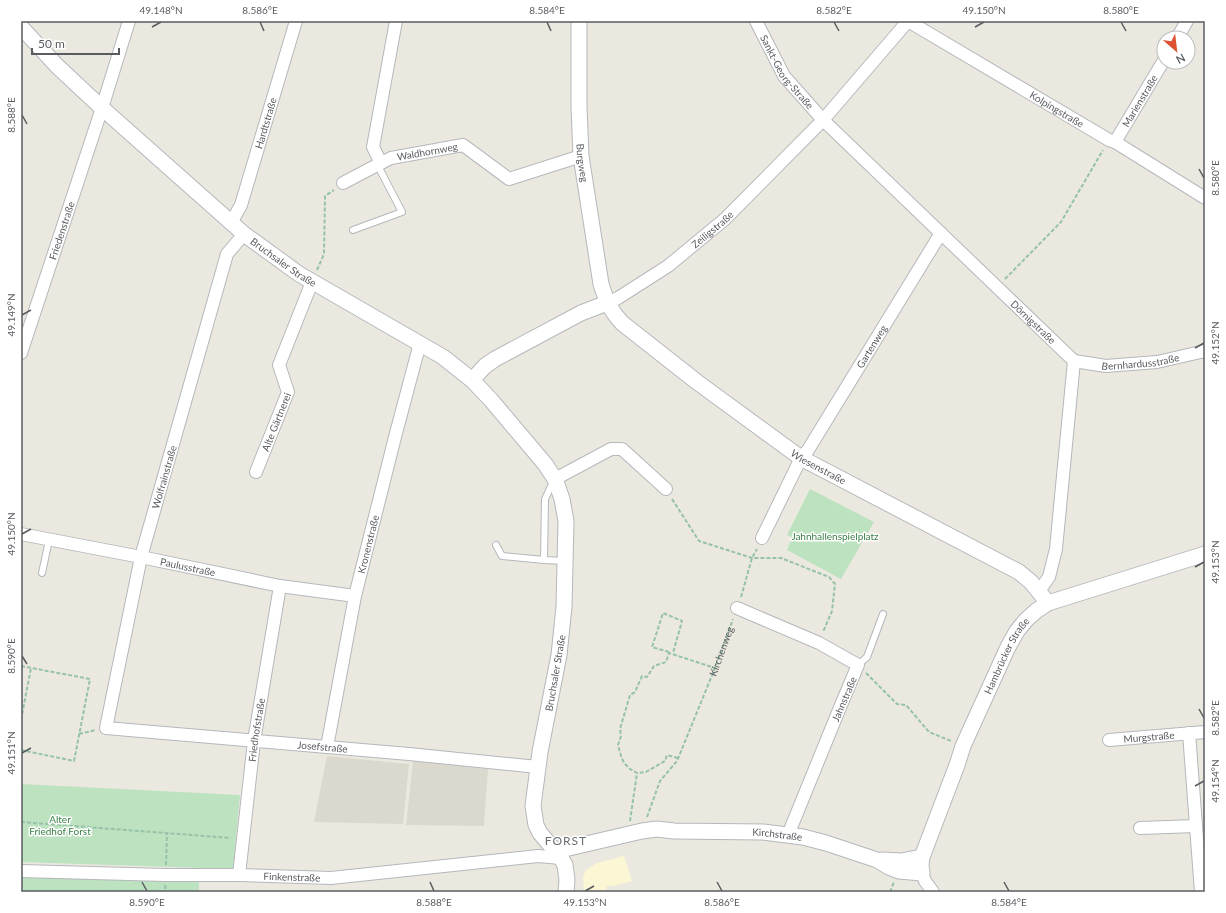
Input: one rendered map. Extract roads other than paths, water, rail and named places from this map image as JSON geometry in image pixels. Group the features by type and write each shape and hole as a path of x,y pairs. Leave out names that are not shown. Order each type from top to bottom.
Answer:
{"street":[{"name":"Friedenstraße","path":"21,353 102,108 129,21"},
{"name":"Hardtstraße","path":"231,223 241,205 296,21"},
{"path":"379,164 373,147 396,21"},
{"name":"Burgweg","path":"579,21 581,156 601,284 607,303"},
{"name":"Sankt-Georg-Straße","path":"756,21 784,76 823,120"},
{"name":"Zeiligstraße","path":"472,380 485,366 495,359 581,313 618,298 668,266 725,219 823,120 908,21"},
{"name":"Kolpingstraße","path":"908,21 1112,141 1205,198"},
{"path":"1182,30 1187,21"},
{"name":"Bruchsaler Straße","path":"21,27 57,66 102,108 244,234 312,282 420,344 447,361 472,380 491,400 545,464 554,479 562,499 566,521 566,561 564,607 559,655 538,767 533,806 536,825 540,834 559,855"},
{"name":"Marienstraße","path":"1112,141 1158,70"},
{"name":"Dörnigstraße","path":"823,120 1074,361"},
{"name":"Waldhornweg","path":"343,183 391,158 463,145 509,179 581,156"},
{"name":"Gartenweg","path":"801,458 808,450 941,233"},
{"name":"Wolfrainstraße","path":"106,728 141,557 227,254 244,234"},
{"name":"Alte Gärtnerei","path":"256,472 288,392 279,366 312,282"},
{"name":"Wiesenstraße","path":"607,303 622,323 697,382 801,458 1019,572 1031,582 1044,597"},
{"name":"Kronenstraße","path":"327,747 355,596 420,344"},
{"name":"Bernhardusstraße","path":"1074,361 1106,366 1157,362 1205,351"},
{"path":"1044,597 1056,549 1074,361"},
{"path":"554,479 610,449 622,449 666,489"},
{"path":"762,538 801,458"},
{"name":"Paulusstraße","path":"21,534 280,586 355,596"},
{"name":"Hambrücker Straße","path":"922,873 922,857 963,746 1008,647 1017,631 1036,611 1044,597 1205,554"},
{"name":"Friedhofstraße","path":"238,875 254,741 280,586"},
{"name":"Jahnstraße","path":"737,608 818,643 858,666 840,705 788,835"},
{"name":"Josefstraße","path":"106,728 538,767"},
{"name":"Murgstraße","path":"1109,740 1205,732"},
{"name":"Murgstraße","path":"1189,733 1201,892"},
{"path":"1140,828 1196,826"},
{"name":"Kirchstraße","path":"559,855 635,833 657,829 674,831 763,832 788,835 826,843 877,860 899,871 922,873"},
{"name":"Kirchstraße","path":"559,855 571,857 674,831"},
{"path":"559,855 566,874 566,892"},
{"name":"Finkenstraße","path":"21,871 331,878 559,855"},
{"name":"Kirchstraße","path":"877,860 901,861 922,857"},
{"path":"922,873 925,881 933,892"}],"lane":[{"path":"353,230 402,212 379,164"},
{"path":"544,560 545,499 554,479"},
{"path":"42,573 49,540"},
{"path":"496,545 502,556 566,561"},
{"path":"858,666 866,657 883,614"}],"district":[{"name":"FORST","path":"566,840"}],"park label":[{"name":"Jahnhallenspielplatz","path":"835,536"},
{"name":"Alter Friedhof Forst","path":"60,824"}]}
